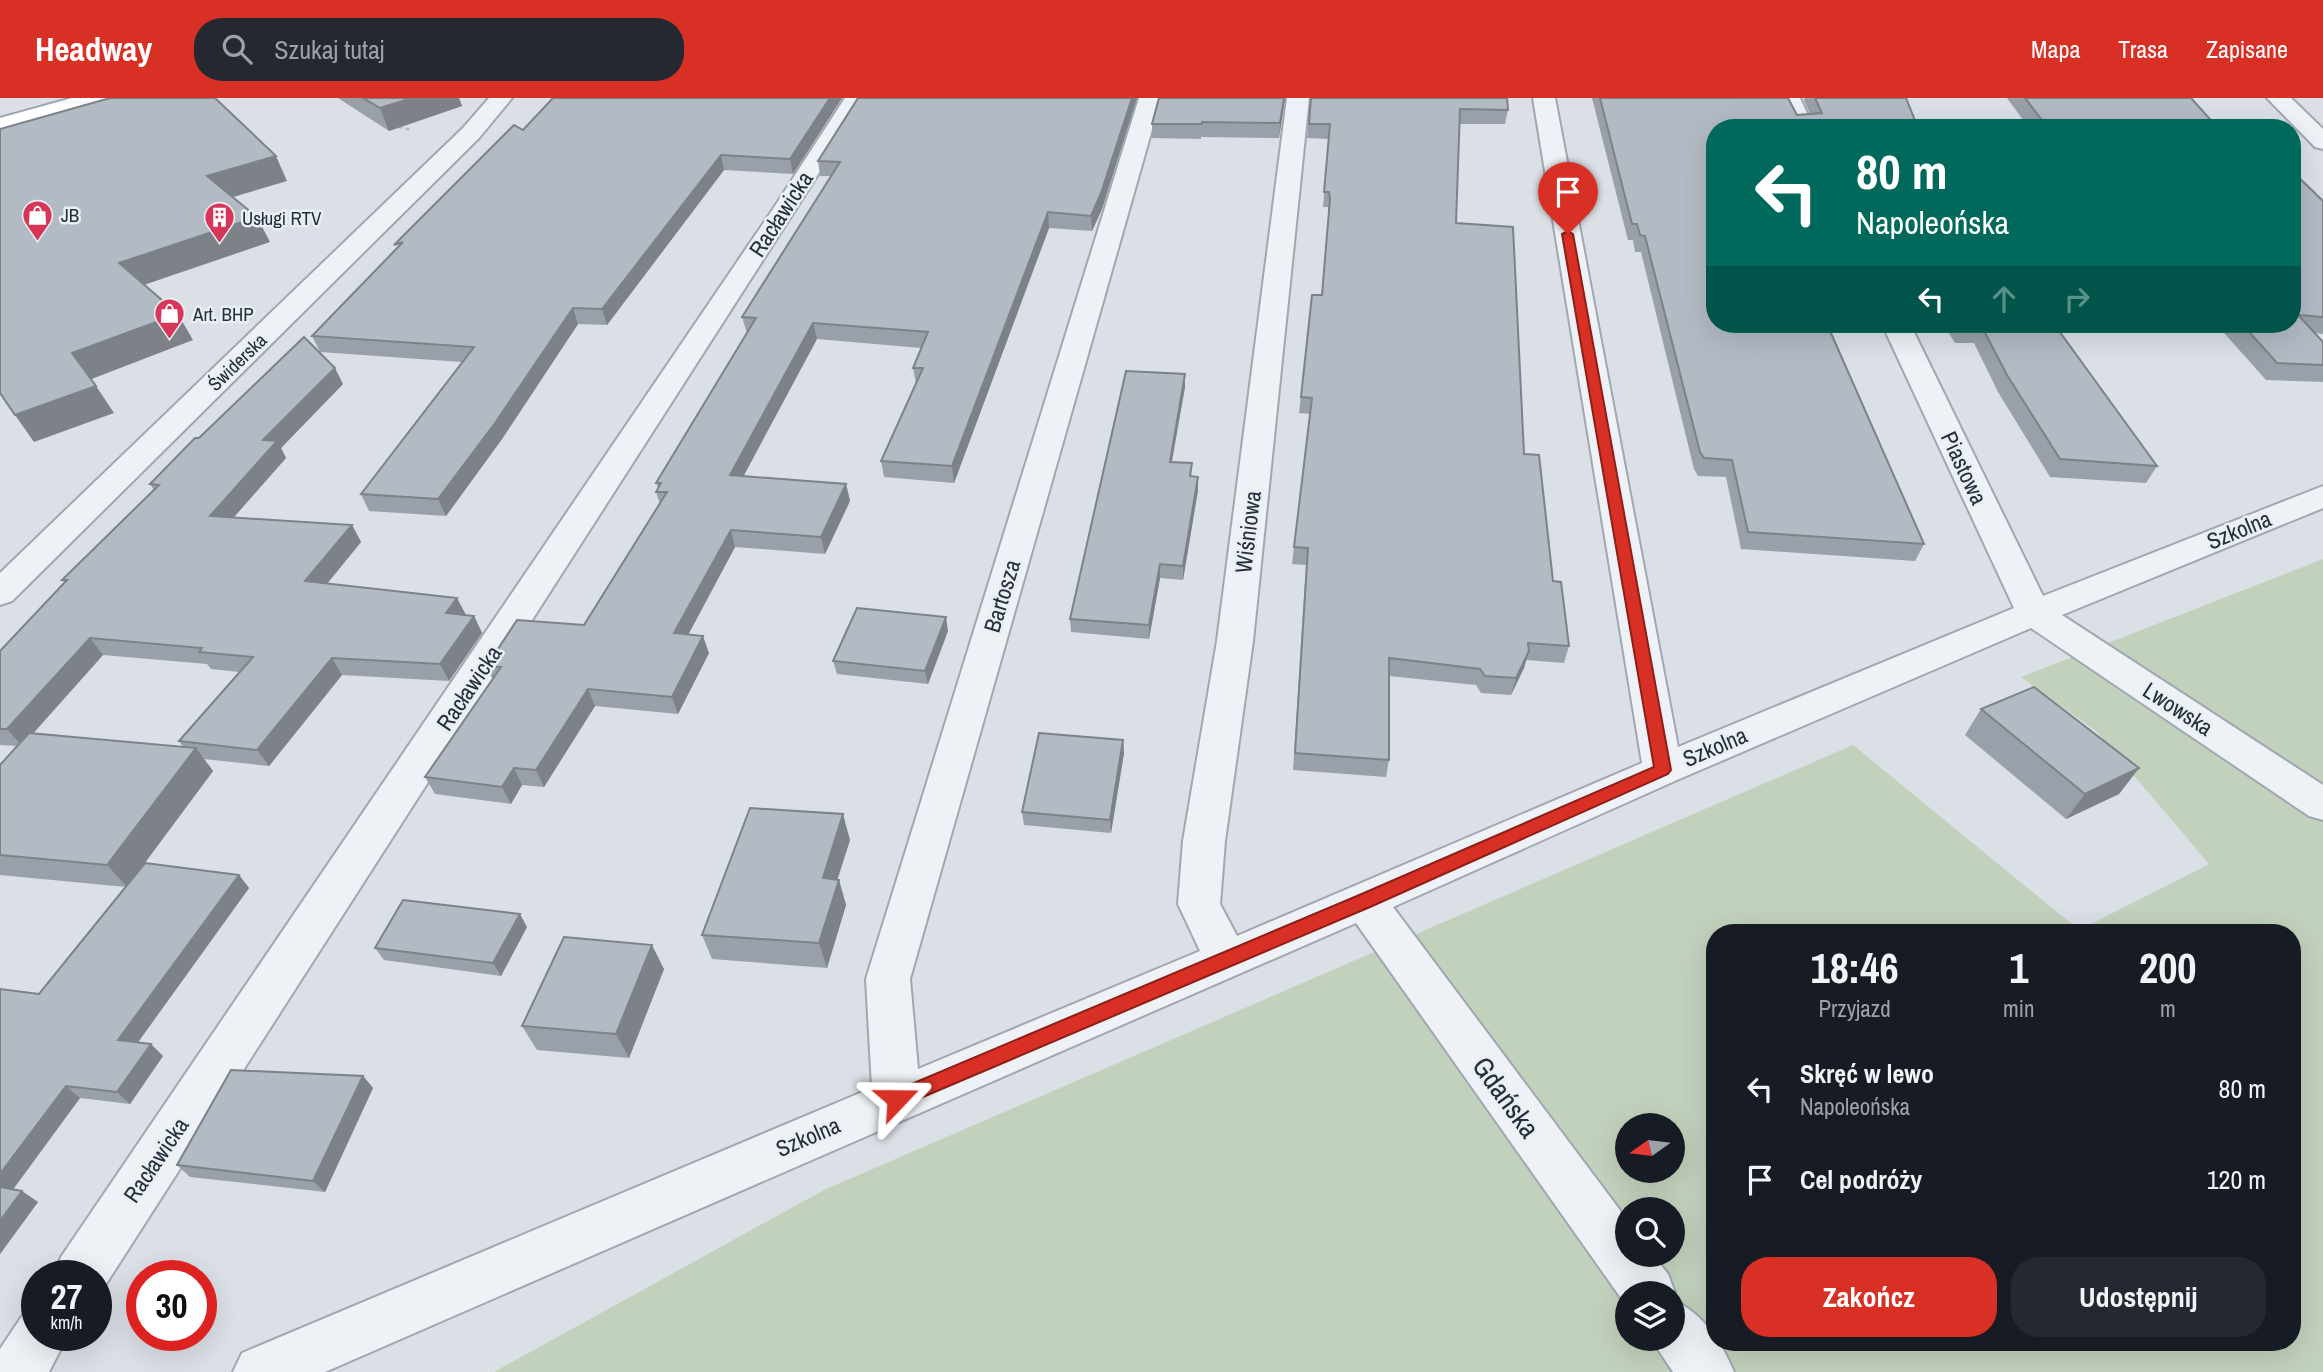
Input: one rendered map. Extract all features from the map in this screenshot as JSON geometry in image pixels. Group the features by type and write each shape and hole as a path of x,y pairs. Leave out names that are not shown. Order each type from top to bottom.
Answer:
{"main road":[{"path":"0,125 96,98"}],"street":[{"name":"Świderska","path":"0,593 461,142 501,98"},
{"name":"Racławicka","path":"91,1260 856,98"},
{"name":"Bartosza","path":"897,1099 888,979 1150,98"},
{"name":"Wiśniowa","path":"1226,958 1199,904 1204,841 1235,641 1298,98"},
{"path":"1544,98 1663,770"},
{"path":"1789,98 1799,119"},
{"path":"2278,98 2299,119"},
{"path":"2301,120 2323,142"},
{"name":"Piastowa","path":"1900,333 2034,613"},
{"name":"Szkolna","path":"261,1372 1364,901 1663,770 2034,613 2323,496"},
{"name":"Lwowska","path":"2034,613 2323,804"},
{"name":"Gdańska","path":"1364,901 1640,1281"},
{"path":"1685,1343 1706,1372"},
{"path":"17,1372 31,1351"}],"green space":[{"path":"2323,559 2323,1372 494,1372 824,1190 1853,745 2072,924 1706,924 1706,1351 2301,1351 2301,924 2091,924 2209,864 2097,732 2021,677"}],"building":[{"path":"110,98 215,98 276,156 207,176 257,217 119,263 178,314 72,353 96,386 15,415 0,393 0,129"},
{"path":"363,98 412,98 380,108"},
{"path":"553,98 830,98 790,159 721,155 602,309 573,308 495,423 438,499 361,494 474,347 312,336 403,242 394,245 514,125 523,130"},
{"path":"858,98 1132,98 1091,216 1048,212 952,466 881,461 923,368 913,368 928,332 813,323 730,475 846,484 821,537 731,530 674,633 703,636 672,697 588,689 536,770 514,768 502,787 425,777 501,667 486,667 517,620 584,625 667,492 656,492 661,483 656,483 756,318 742,317 840,162 818,161"},
{"path":"1159,98 1284,98 1280,123 1152,124"},
{"path":"1311,98 1507,98 1508,110 1460,109 1456,223 1513,227 1524,454 1539,455 1553,581 1561,582 1569,646 1528,643 1529,651 1516,678 1485,676 1480,669 1389,658 1389,760 1295,753 1308,548 1294,547 1312,398 1301,397 1312,295 1322,295 1330,199 1329,192 1324,192 1330,124 1309,124"},
{"path":"1600,98 1788,98 1797,115 1822,113 1815,98 1906,98 1914,119 1706,119 1706,333 1831,333 1924,544 1748,532 1732,460 1704,458 1700,452 1645,236 1640,235 1637,224 1632,224"},
{"path":"2025,98 2191,98 2210,119 2041,119"},
{"path":"2301,180 2323,201 2323,317 2301,315"},
{"path":"2301,318 2323,342 2323,365 2277,363 2250,333 2301,333"},
{"path":"1985,333 2061,333 2157,466 2060,459 2007,375"},
{"path":"304,337 335,368 263,440 277,441 210,516 352,525 305,581 457,598 446,613 474,616 440,664 332,658 257,750 179,741 253,657 199,652 202,648 90,638 7,729 0,729 0,651 67,580 62,580 159,485 150,484 195,438 199,438"},
{"path":"1126,371 1185,374 1170,462 1192,463 1190,476 1198,477 1183,566 1160,564 1149,625 1070,619"},
{"path":"857,608 946,617 925,671 833,661"},
{"path":"2034,687 2139,768 2085,794 1981,709"},
{"path":"29,733 196,748 107,865 0,855 0,765"},
{"path":"1039,733 1123,740 1110,820 1022,812"},
{"path":"750,808 843,814 823,878 839,880 819,943 702,935"},
{"path":"145,863 239,875 118,1040 151,1044 117,1092 66,1086 0,1174 0,989 39,994"},
{"path":"403,900 520,914 493,963 375,948"},
{"path":"564,937 652,945 616,1034 522,1026"},
{"path":"231,1070 363,1076 313,1181 177,1165"},
{"path":"0,1187 22,1191 0,1221"}],"place":[{"name":"JB","path":"38,242"},
{"name":"Usługi RTV","path":"219,245"},
{"name":"Art. BHP","path":"170,341"}],"route":[{"path":"897,1099 1364,901 1663,770 1568,234"}]}
